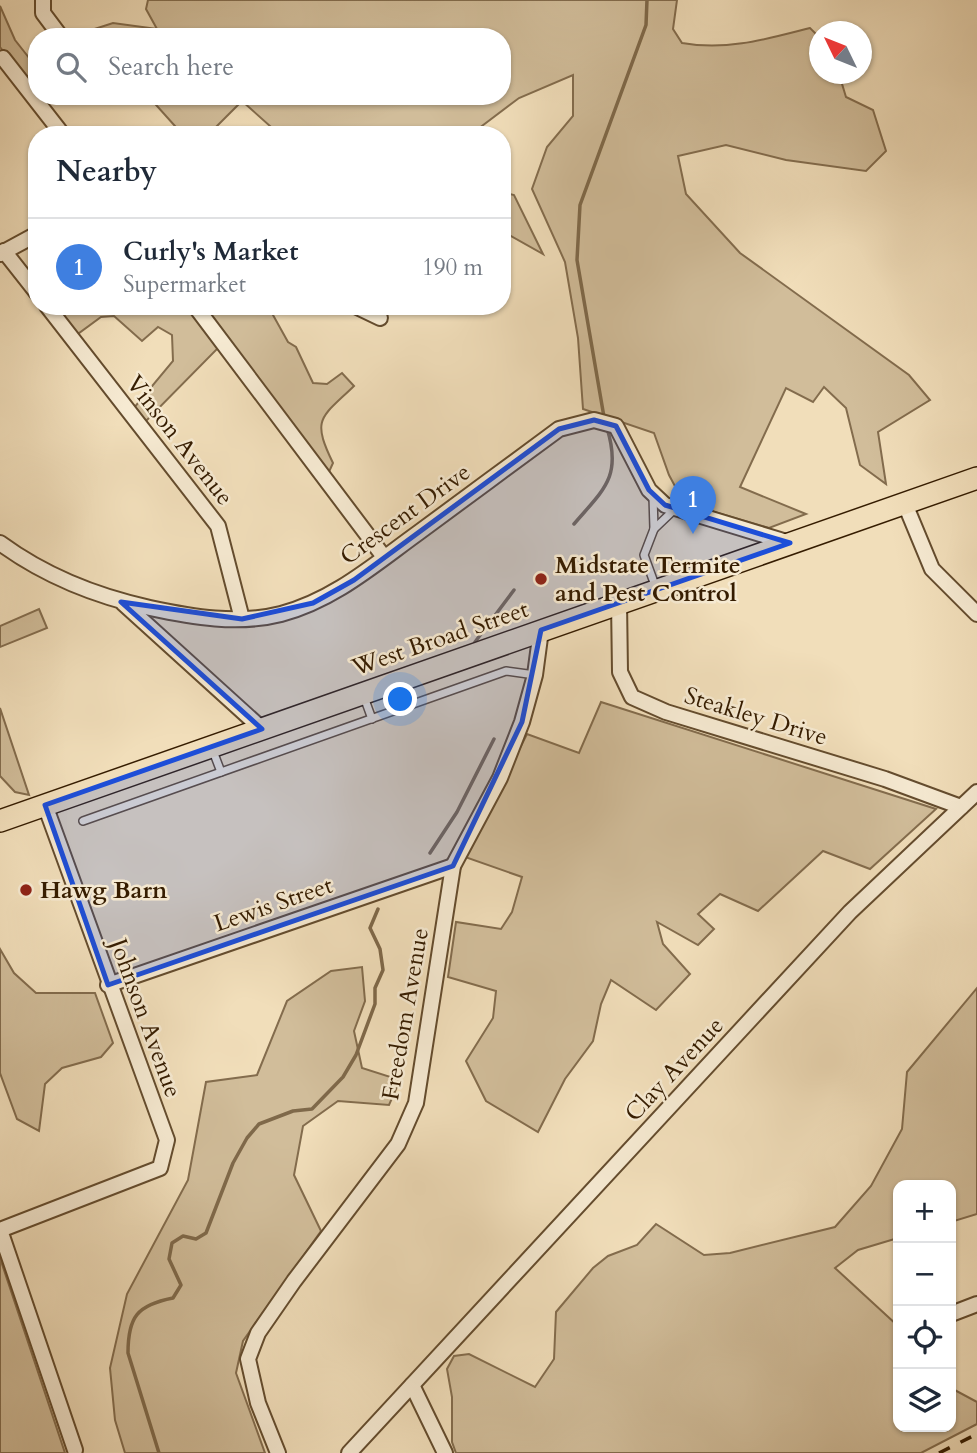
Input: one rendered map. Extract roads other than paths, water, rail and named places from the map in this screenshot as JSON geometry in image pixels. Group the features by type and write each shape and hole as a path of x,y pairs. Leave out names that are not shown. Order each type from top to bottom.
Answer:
{"main road":[{"name":"West Broad Street","path":"0,821 977,478"}],"street":[{"path":"43,0 43,13 54,28"},
{"path":"3,58 28,90"},
{"path":"40,105 56,126"},
{"path":"28,239 2,253 28,283"},
{"name":"Vinson Avenue","path":"54,315 218,526 243,619"},
{"path":"202,315 384,557"},
{"path":"374,315 380,318"},
{"name":"Crescent Drive","path":"0,543 50,575 121,602 201,618 243,619 280,614 313,603 354,580 559,429 594,420 616,426 653,495"},
{"path":"653,495 664,505 790,543"},
{"path":"905,504 932,569 977,614"},
{"path":"121,602 262,729"},
{"name":"Steakley Drive","path":"619,602 620,672 632,697 666,712 885,779 961,807"},
{"name":"Freedom Avenue","path":"278,1453 258,1403 248,1359 258,1333 398,1144 411,1114 432,1010 453,866 500,778 522,722 535,675 541,630"},
{"name":"Clay Avenue","path":"349,1453 850,912 977,792"},
{"name":"Johnson Avenue","path":"0,1230 160,1168 167,1140 108,985 45,805"},
{"name":"Lewis Street","path":"108,985 453,866"},
{"path":"0,1230 75,1450"},
{"path":"956,1312 977,1304"},
{"path":"412,1385 445,1453"}],"lane":[{"path":"653,495 654,529 644,555 656,589"},
{"path":"654,529 676,509"},
{"path":"83,821 506,671 535,675"},
{"path":"362,693 372,719"},
{"path":"211,747 221,772"}],"waterway":[{"path":"604,417 577,260 580,205 646,25 647,0"},
{"path":"574,524 602,491 611,471 611,445 607,428"},
{"path":"475,642 514,590"},
{"path":"430,853 457,812 494,739"},
{"path":"159,1453 128,1353 133,1322 137,1315 151,1304 173,1298 181,1285 169,1259 172,1243 183,1236 196,1239 206,1233 233,1163 247,1138 259,1124 293,1111 312,1109 343,1077 356,1055 375,1004 375,988 383,970 380,949 370,928 378,909"}],"railway":[{"path":"939,1453 977,1434"}],"place":[{"name":"Curly's Market","path":"693,534"},
{"name":"Midstate Termite and Pest Control","path":"541,579"},
{"name":"Hawg Barn","path":"26,890"}]}
